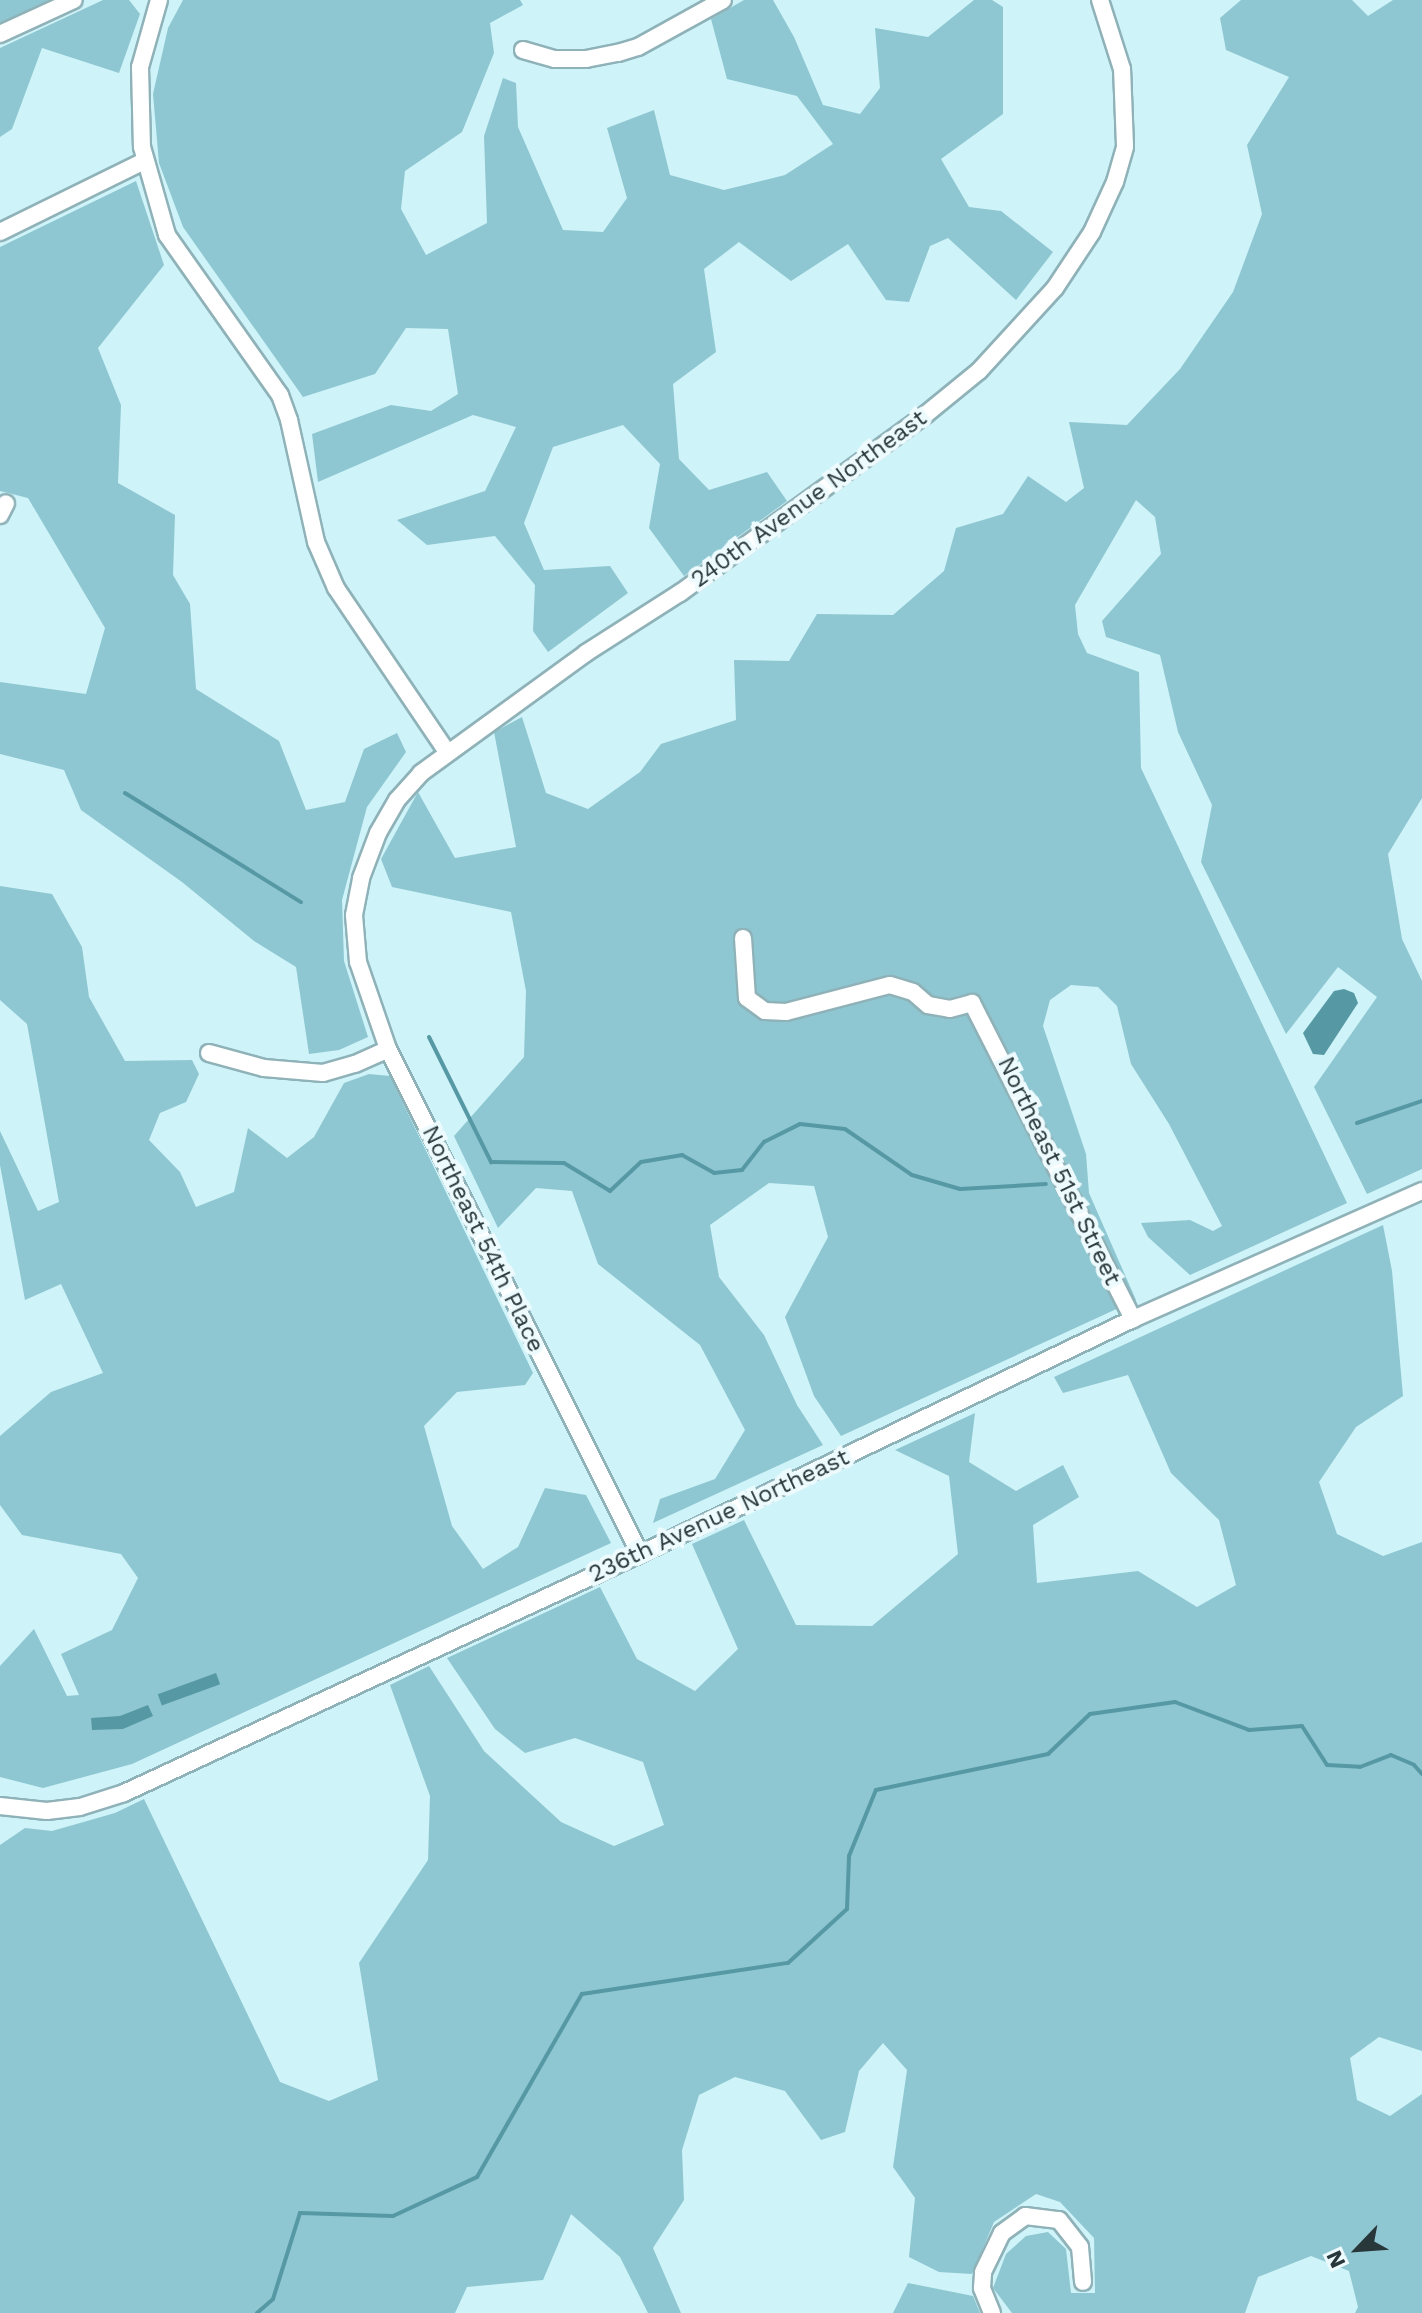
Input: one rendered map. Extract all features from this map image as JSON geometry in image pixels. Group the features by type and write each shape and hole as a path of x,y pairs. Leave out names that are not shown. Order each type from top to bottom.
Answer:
{"street":[{"path":"0,34 74,0"},
{"path":"159,0 140,67 144,161 167,235 280,395 289,420 316,542 336,588 447,752"},
{"path":"523,50 555,59 586,59 618,53 638,47 723,0"},
{"name":"240th Avenue Northeast","path":"354,915 361,878 378,833 397,800 421,773 586,653 680,593 925,415 979,371 1055,288 1092,232 1115,182 1125,146 1122,69 1100,0"},
{"path":"0,232 144,161"},
{"name":"Northeast 54th Place","path":"354,915 358,962 388,1049 640,1554"},
{"name":"Northeast 51st Street","path":"743,938 747,998 765,1011 786,1012 890,985 913,992 928,1005 950,1009 972,1003 986,1023 1133,1319"},
{"path":"209,1053 264,1068 323,1073 355,1064 388,1049"},
{"name":"236th Avenue Northeast","path":"4,1807 47,1811 80,1807 124,1793 640,1554 1133,1319 1422,1191"},
{"path":"992,2313 982,2288 983,2272 1002,2233 1025,2216 1059,2220 1080,2247 1083,2282"}],"shaded area":[{"path":"0,0 54,0 0,24"},
{"path":"103,0 129,0 140,14 119,73 42,48 12,129 0,137 0,48"},
{"path":"183,0 520,0 523,5 490,23 494,53 462,132 405,171 401,209 426,255 487,223 484,136 503,78 516,83 518,127 563,230 603,232 627,198 607,128 654,110 670,175 724,190 785,175 833,144 797,96 727,79 711,19 744,0 773,0 794,37 823,105 860,114 880,88 875,28 928,37 974,0 992,0 1003,7 1003,114 941,159 969,207 1001,211 1053,252 1016,300 948,238 930,246 909,302 886,300 848,244 791,281 739,242 704,269 716,352 673,384 679,459 709,490 767,472 787,501 684,576 649,528 660,464 623,425 553,447 524,523 544,570 610,566 628,593 548,652 533,631 535,585 495,536 427,545 397,520 485,491 516,427 473,415 318,482 312,434 391,405 431,411 458,394 448,329 406,328 375,374 303,397 183,227 159,163 153,94 168,28"},
{"path":"1241,0 1352,0 1368,16 1393,0 1422,0 1422,798 1388,854 1402,939 1422,981 1422,1169 1367,1194 1314,1087 1377,997 1338,967 1286,1034 1201,862 1212,805 1178,732 1160,655 1106,637 1102,621 1161,554 1155,517 1136,500 1075,605 1078,634 1087,653 1139,672 1141,768 1347,1203 1190,1275 1148,1237 1141,1223 1190,1220 1213,1231 1222,1226 1169,1124 1131,1064 1117,1006 1098,987 1071,985 1050,1000 1043,1026 1086,1154 1089,1193 1136,1300 841,1436 814,1396 785,1317 828,1237 814,1186 769,1183 710,1225 719,1277 764,1335 797,1405 823,1445 653,1523 660,1499 715,1479 745,1430 700,1345 598,1264 572,1191 536,1188 498,1228 454,1136 524,1057 526,991 511,912 392,887 381,859 418,792 455,858 516,847 494,732 522,717 546,793 588,809 640,772 661,744 736,720 734,660 789,661 817,614 893,615 944,571 956,528 1003,514 1028,476 1066,502 1084,488 1069,422 1127,425 1180,369 1233,292 1262,214 1247,145 1289,77 1226,50 1220,18"},
{"path":"136,181 164,265 98,348 121,405 118,483 175,515 173,575 190,604 196,689 279,741 306,810 345,802 364,749 397,733 406,752 367,807 342,900 344,961 368,1037 339,1050 309,1054 296,967 254,941 182,882 81,810 64,770 0,754 0,682 86,694 105,628 28,498 0,491 0,247"},
{"path":"0,886 52,894 82,947 89,997 125,1061 192,1060 199,1074 186,1102 160,1113 149,1140 180,1172 196,1207 234,1192 248,1128 287,1158 314,1137 344,1083 369,1074 390,1076 533,1373 525,1385 457,1392 424,1426 452,1526 483,1569 518,1547 545,1488 586,1495 611,1543 132,1764 43,1788 0,1777 0,1666 34,1629 67,1696 79,1695 61,1654 112,1630 138,1578 121,1554 22,1535 0,1505 0,1436 51,1392 103,1373 61,1284 25,1300 0,1165 0,1131 38,1211 59,1202 27,1024 0,1000"},
{"path":"1344,989 1354,993 1358,1003 1324,1055 1313,1054 1303,1033 1334,991"},
{"path":"1383,1225 1392,1271 1403,1396 1356,1427 1319,1482 1337,1534 1383,1556 1422,1542 1422,2051 1379,2037 1350,2058 1357,2100 1390,2116 1422,2094 1422,2313 1355,2313 1358,2307 1349,2271 1311,2256 1258,2277 1245,2313 1012,2313 993,2288 1006,2254 1026,2236 1048,2232 1066,2249 1071,2293 1095,2293 1094,2238 1060,2202 1036,2194 994,2222 972,2274 939,2272 909,2257 915,2198 893,2167 907,2070 883,2043 859,2071 845,2132 821,2140 785,2091 735,2077 699,2095 682,2150 684,2200 653,2248 681,2313 648,2313 620,2257 571,2214 543,2280 467,2287 455,2313 0,2313 0,1845 25,1828 52,1831 115,1813 144,1799 280,2082 329,2101 378,2080 359,1963 428,1860 430,1796 390,1685 429,1666 484,1751 561,1822 614,1846 664,1825 643,1762 575,1738 525,1753 495,1729 447,1658 600,1587 637,1659 695,1691 738,1649 692,1544 744,1520 796,1625 872,1626 958,1554 949,1476 895,1450 975,1413 969,1462 1016,1491 1063,1465 1079,1497 1033,1525 1037,1583 1138,1571 1197,1607 1236,1585 1219,1520 1171,1473 1128,1375 1063,1393 1054,1377"},
{"path":"216,1673 220,1684 162,1705 158,1694"},
{"path":"148,1705 153,1716 123,1729 92,1730 91,1718 120,1716"},
{"path":"908,2283 973,2296 980,2313 893,2313"}],"waterway":[{"path":"125,793 301,902"},
{"path":"429,1037 491,1162 564,1163 610,1191 641,1162 682,1155 714,1173 742,1170 764,1142 800,1124 845,1129 912,1175 960,1189 1046,1184"},
{"path":"1357,1123 1422,1101"},
{"path":"257,2313 273,2299 300,2213 393,2216 477,2177 582,1994 788,1963 847,1909 849,1856 876,1790 1048,1754 1090,1714 1175,1702 1249,1730 1302,1726 1327,1765 1360,1767 1391,1755 1414,1765 1422,1774"}]}
